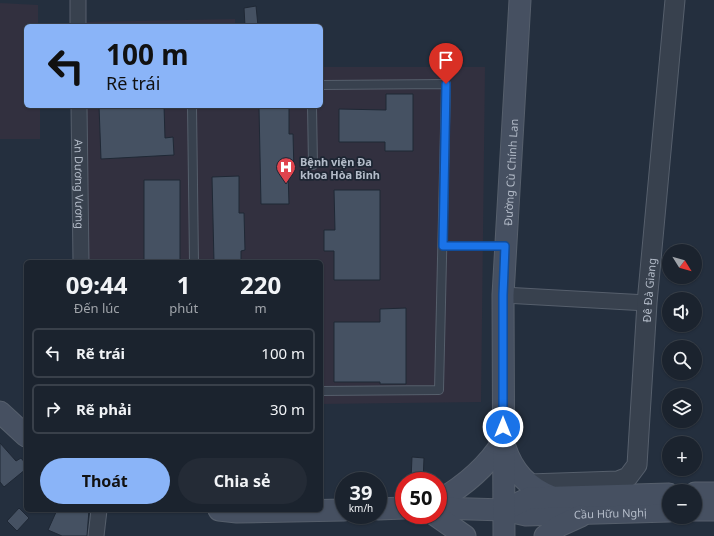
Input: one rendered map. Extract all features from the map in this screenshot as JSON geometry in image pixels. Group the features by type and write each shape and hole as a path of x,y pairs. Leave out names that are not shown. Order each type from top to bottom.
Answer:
{"main road":[{"name":"Đường Cù Chính Lan","path":"504,536 503,295 520,0"},
{"path":"0,412 24,434"},
{"path":"503,441 513,465 529,484 549,520"},
{"path":"447,495 473,477 493,456 503,441"},
{"path":"702,493 714,493"},
{"name":"Cầu Hữu Nghị","path":"549,520 662,496"},
{"path":"447,508 504,510 529,498 549,520"},
{"path":"323,510 335,510"},
{"path":"702,510 714,510"},
{"name":"Cầu Hữu Nghị","path":"549,520 589,513 662,511"},
{"path":"447,523 465,536"}],"street":[{"path":"78,0 78,24"},
{"name":"Đê Đà Giang","path":"529,484 618,481 628,477 635,470 638,460 647,303 676,0"},
{"name":"An Dương Vương","path":"79,108 81,260"},
{"path":"503,295 647,303"},
{"path":"96,536 99,512"}],"lane":[{"path":"323,85 446,84 439,390 323,392"},
{"path":"192,108 194,260"},
{"path":"312,108 313,165"},
{"path":"443,246 505,246"}],"shaded area":[{"path":"0,3 38,5 38,24 24,24 24,108 40,108 40,139 0,139"},
{"path":"235,19 235,24 86,24 86,22"},
{"name":"Bệnh viện Đa khoa Hòa Bình","path":"323,67 485,67 481,402 323,404 323,260 89,260 87,108 323,108"}],"building":[{"path":"256,6 258,24 245,24 244,8"},
{"path":"462,50 463,62 442,63 442,51"},
{"path":"386,94 413,94 413,151 385,151 385,142 339,142 339,109 386,110"},
{"path":"99,108 164,108 165,138 173,137 174,155 101,159"},
{"path":"259,108 289,108 289,134 293,134 294,172 288,172 289,204 261,204"},
{"path":"239,176 239,213 244,213 245,250 241,251 241,260 214,260 212,177"},
{"path":"144,180 180,180 180,260 144,260"},
{"path":"334,190 380,190 380,280 334,280 334,251 324,251 324,230 335,230"},
{"path":"406,308 406,384 380,384 380,382 334,382 334,322 380,322 380,309"},
{"path":"0,443 16,461 21,458 24,462 24,471 4,487 0,482"},
{"path":"412,457 424,458 423,472 411,472"},
{"path":"19,508 29,518 17,531 7,521"},
{"path":"56,512 89,512 87,536 62,536 48,530"}],"place":[{"name":"Bệnh viện Đa khoa Hòa Bình","path":"286,184"}],"route":[{"path":"446,84 443,246 505,246 503,295 503,427"}]}
